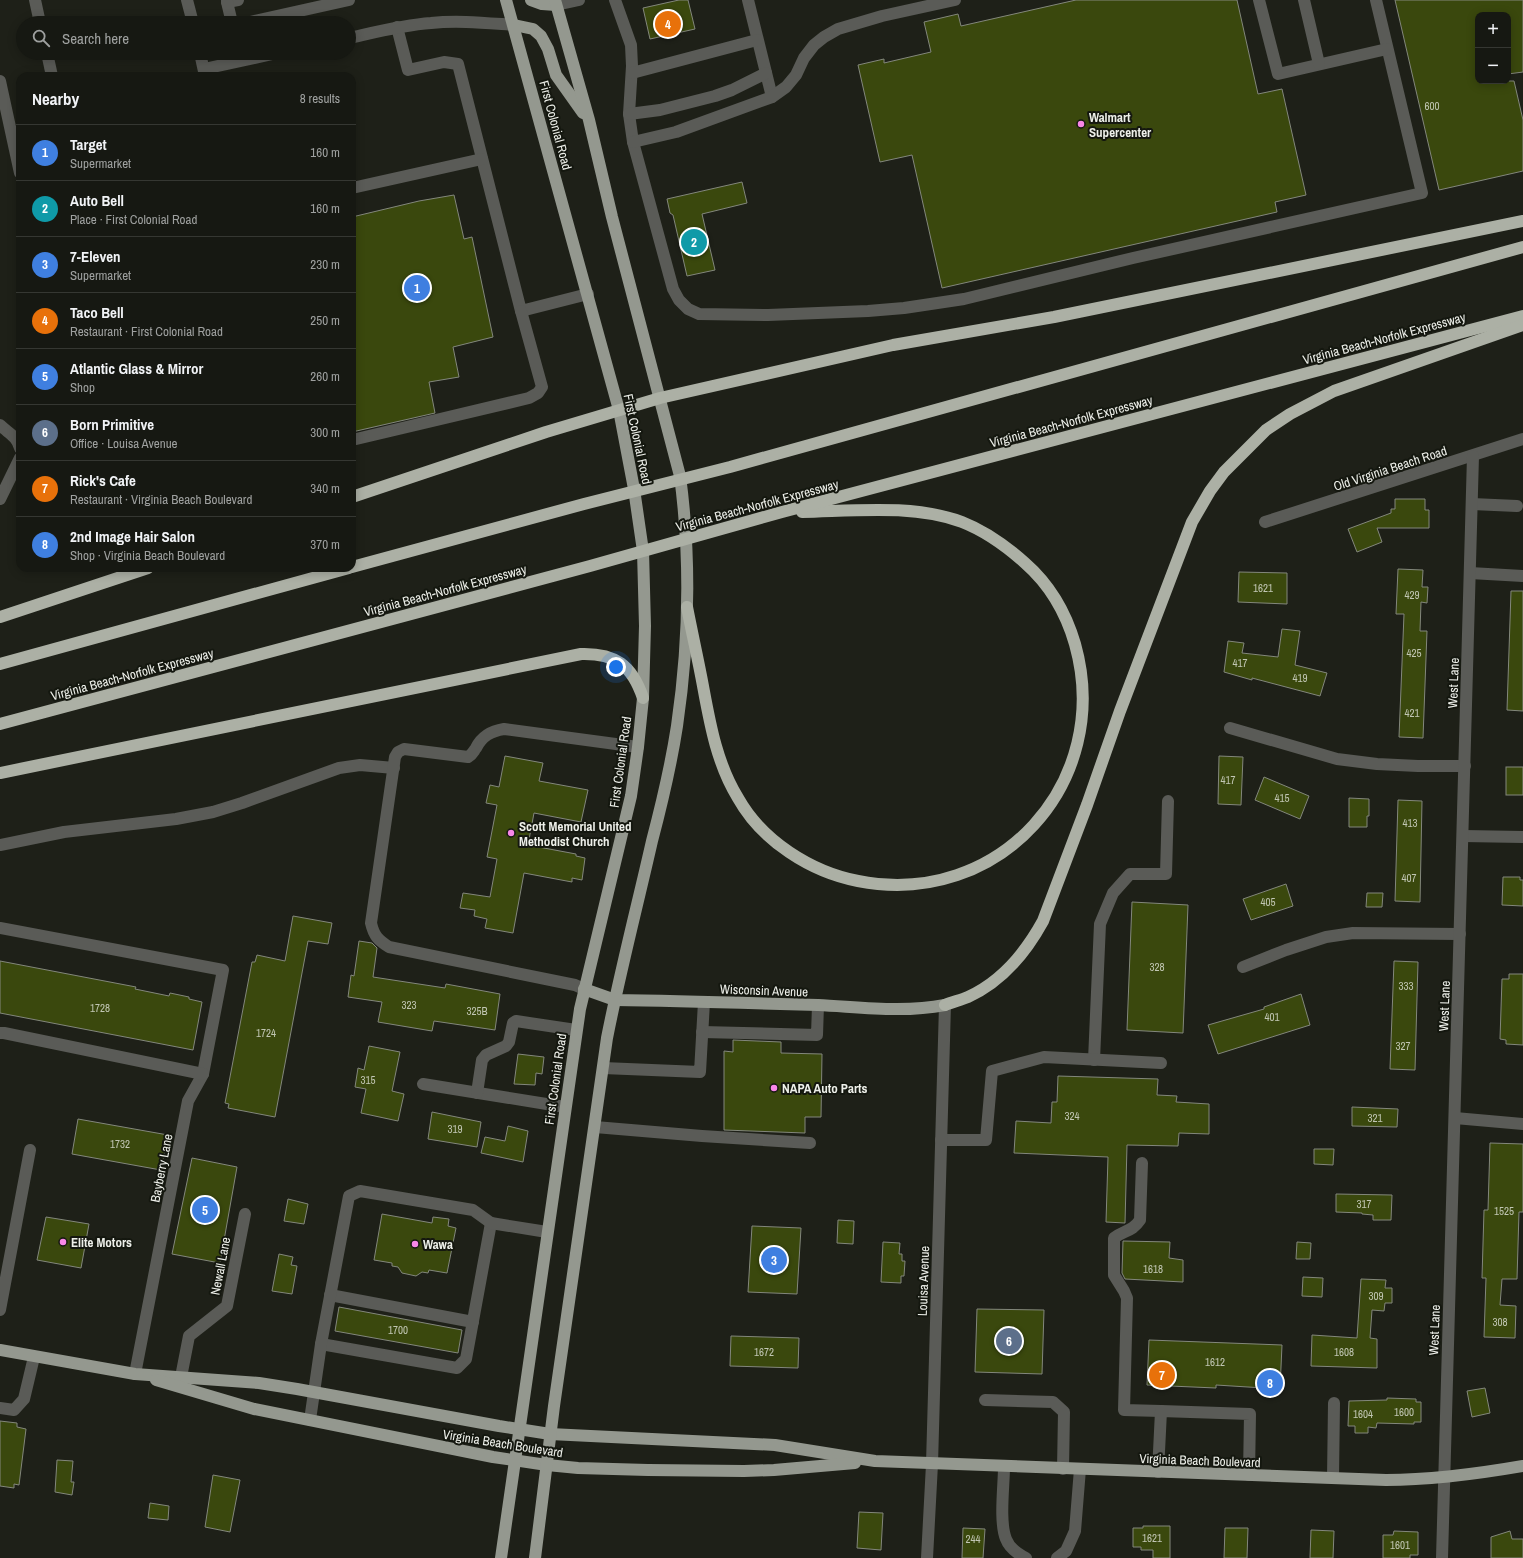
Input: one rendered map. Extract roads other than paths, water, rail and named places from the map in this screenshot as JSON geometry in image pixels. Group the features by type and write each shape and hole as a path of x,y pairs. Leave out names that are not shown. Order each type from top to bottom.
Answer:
{"highway":[{"path":"356,495 538,434 660,398 893,345 1054,317 1523,221"},
{"path":"356,566 584,504 730,467 1523,247"},
{"name":"Virginia Beach-Norfolk Expressway","path":"0,724 590,566 782,512 1523,316"},
{"path":"945,1005 968,997 1001,975 1020,956 1043,921 1087,805 1120,711 1192,522 1210,491 1224,472 1248,446 1266,430 1290,414 1334,391 1523,325"},
{"path":"687,606 710,727 723,767 737,797 747,812 766,834 794,855 821,870 847,879 874,885 903,886 926,883 956,876 983,864 1004,852 1027,833 1047,810 1060,790 1071,767 1079,740 1083,713 1083,685 1079,658 1071,631 1062,611 1048,588 1034,571 1013,552 987,534 963,522 938,514 902,510 782,512"},
{"path":"0,617 136,572"},
{"path":"0,664 334,572"},
{"path":"0,773 581,654 596,654 622,663 629,670 639,686 643,698"}],"main road":[{"name":"First Colonial Road","path":"501,1558 518,1429 576,1030 584,989 631,796 643,698 645,626 643,550 634,489 618,410 588,294 506,0"},
{"path":"532,0 542,4 556,2 680,476 684,508 687,606 686,659 676,734 668,778 615,1000 603,1068 550,1434 535,1558"},
{"path":"514,25 533,29 541,36 548,49 556,75 588,120"},
{"name":"Wisconsin Avenue","path":"584,989 615,1000 818,1005 902,1009 927,1008 945,1005"},
{"name":"Virginia Beach Boulevard","path":"0,1350 136,1374 259,1383 550,1434 775,1446 874,1462"},
{"name":"Virginia Beach Boulevard","path":"136,1374 254,1409 514,1461 578,1468 766,1471 874,1462 1410,1480 1476,1474 1523,1466"}],"street":[{"path":"35,0 38,16"},
{"path":"187,0 191,16"},
{"path":"277,16 349,0"},
{"path":"556,2 579,0"},
{"path":"615,0 630,45 632,73 629,114 633,142 673,289 679,300 688,308 699,314 768,315 904,308 964,298 1133,258 1422,193 1376,0"},
{"path":"748,0 772,97"},
{"path":"633,142 676,132 772,97 786,87 796,75 804,58 814,45 838,29 882,16 954,0"},
{"path":"1259,0 1278,74 1387,49"},
{"path":"1304,0 1319,64"},
{"path":"231,1 232,16"},
{"path":"356,36 397,27 451,22 514,25"},
{"path":"356,439 528,398 538,393 542,387 458,64 444,62 408,70 397,27"},
{"path":"632,73 757,40"},
{"path":"49,60 51,72"},
{"path":"201,60 204,72 249,60"},
{"path":"629,114 660,110 715,96 732,90 766,73"},
{"path":"0,81 16,154"},
{"path":"356,187 482,159"},
{"path":"521,311 588,294"},
{"path":"0,425 16,439"},
{"name":"Old Virginia Beach Road","path":"1265,522 1523,439"},
{"name":"West Lane","path":"1442,1558 1443,1478 1455,1118 1473,456"},
{"path":"0,499 16,466"},
{"path":"1472,504 1517,506"},
{"path":"1470,572 1523,576"},
{"path":"1230,728 1337,759 1378,764 1465,766"},
{"path":"584,989 575,985 389,947 380,942 374,933 371,923 395,757 398,752 404,749 468,757 473,753 483,737 493,731 504,729 638,747"},
{"path":"0,844 64,832 176,820 213,812 242,804 339,768 360,765 394,768"},
{"path":"1094,1060 1100,924 1113,892 1130,874 1166,874 1168,801"},
{"path":"1463,836 1523,838"},
{"name":"Bayberry Lane","path":"0,928 223,970 203,1074 188,1101 136,1374"},
{"path":"1243,967 1286,950 1326,937 1353,933 1460,934"},
{"path":"603,1068 700,1072 704,1002"},
{"path":"702,1032 816,1035 818,1005"},
{"name":"Louisa Avenue","path":"927,1558 932,1464 945,1005"},
{"path":"477,1093 482,1060 486,1056 506,1046 509,1042 513,1023 516,1021 576,1030"},
{"path":"0,1033 4,1032 203,1074"},
{"path":"941,1140 986,1140 992,1071 1044,1057 1160,1063"},
{"path":"423,1084 565,1107"},
{"path":"1455,1118 1523,1124"},
{"path":"595,1127 810,1143"},
{"path":"0,1310 30,1150"},
{"path":"1142,1163 1140,1220 1135,1227 1129,1231 1119,1234 1114,1238 1114,1276 1124,1290 1127,1298 1124,1410 1250,1414 1249,1475"},
{"path":"310,1420 321,1344 349,1196 360,1191 473,1210 490,1223 547,1232"},
{"name":"Newall Lane","path":"182,1377 189,1336 227,1306 245,1214"},
{"path":"321,1344 457,1368 466,1359 490,1223"},
{"path":"330,1295 473,1322"},
{"path":"0,1408 14,1410 24,1399 34,1357"},
{"path":"985,1400 1053,1402 1064,1412 1063,1469"},
{"path":"1333,1478 1334,1403"},
{"path":"1158,1472 1160,1411"},
{"path":"1004,1467 1003,1525 1006,1539 1017,1554 1026,1558"},
{"path":"1057,1558 1066,1552 1075,1531 1080,1469"}],"place":[{"name":"Taco Bell","path":"668,24"},
{"name":"Walmart Supercenter","path":"1081,124"},
{"name":"Auto Bell","path":"694,242"},
{"name":"Target","path":"417,288"},
{"name":"Scott Memorial United Methodist Church","path":"511,833"},
{"name":"NAPA Auto Parts","path":"774,1088"},
{"name":"Atlantic Glass & Mirror","path":"205,1210"},
{"name":"Elite Motors","path":"63,1242"},
{"name":"Wawa","path":"415,1244"},
{"name":"7-Eleven","path":"774,1260"},
{"name":"Born Primitive","path":"1009,1341"},
{"name":"Rick's Cafe","path":"1162,1375"},
{"name":"2nd Image Hair Salon","path":"1270,1383"}]}
